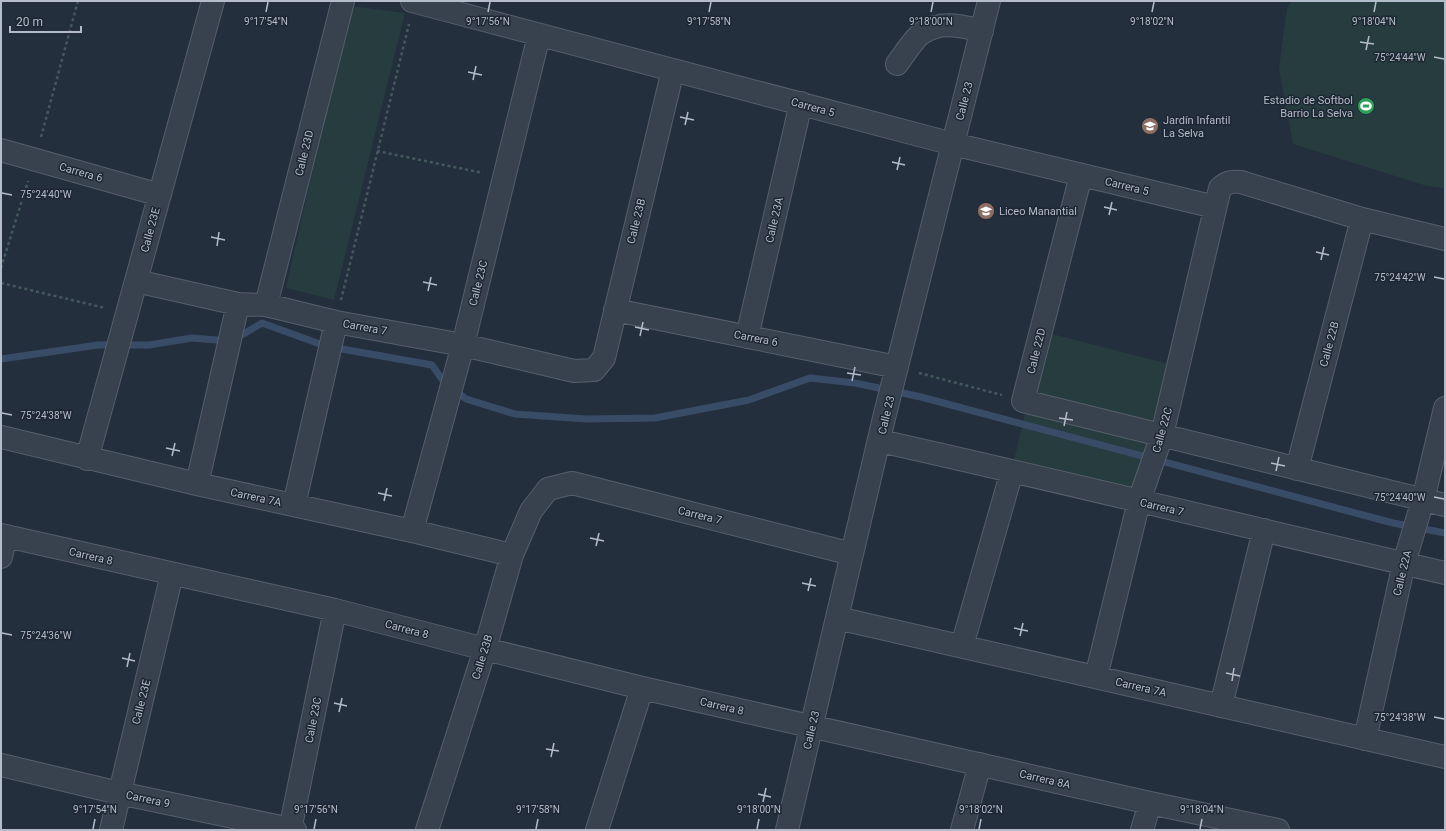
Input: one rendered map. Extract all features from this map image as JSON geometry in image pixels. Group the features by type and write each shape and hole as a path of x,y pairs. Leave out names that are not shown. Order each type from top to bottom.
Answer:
{"street":[{"name":"Calle 23E","path":"87,459 213,1"},
{"name":"Calle 23D","path":"266,305 343,1"},
{"name":"Carrera 5","path":"413,1 953,144 1216,207"},
{"name":"Calle 23","path":"787,830 880,441 884,418 989,1"},
{"path":"897,64 921,33 938,26 956,25 982,31"},
{"name":"Calle 23C","path":"412,531 463,345 539,35"},
{"name":"Calle 23B","path":"594,370 604,358 673,70"},
{"name":"Calle 23A","path":"747,337 801,103"},
{"name":"Carrera 6","path":"1,150 160,195"},
{"name":"Calle 22D","path":"1023,400 1081,175"},
{"name":"Calle 22C","path":"1096,677 1139,502 1162,435 1220,188 1225,183 1231,181 1241,182 1362,219"},
{"path":"1362,219 1445,239"},
{"name":"Calle 22B","path":"1297,468 1362,219"},
{"name":"Carrera 7","path":"136,280 238,304 266,305 336,322 463,345 574,371 594,370"},
{"path":"197,484 238,304"},
{"name":"Carrera 6","path":"615,310 747,337 896,372"},
{"path":"294,505 336,322"},
{"path":"1023,400 1297,468 1422,504 1445,505"},
{"name":"Calle 22A","path":"1365,739 1407,554 1422,504 1445,408"},
{"name":"Carrera 7A","path":"1,437 87,459 412,531 512,555"},
{"name":"Carrera 7","path":"880,441 1264,530 1407,554 1445,572"},
{"path":"962,646 1012,471"},
{"name":"Carrera 7","path":"548,489 572,483 852,554"},
{"name":"Calle 23B","path":"427,830 485,649 512,555 531,511 548,489"},
{"path":"1221,706 1264,530"},
{"name":"Carrera 8","path":"3,543 172,574 335,610 642,688 812,726"},
{"name":"Calle 23E","path":"111,830 172,574"},
{"name":"Calle 23C","path":"292,830 335,610"},
{"name":"Carrera 7A","path":"837,618 1445,757"},
{"path":"597,830 642,688"},
{"name":"Carrera 8A","path":"812,726 1150,803 1278,830"},
{"path":"962,830 980,764"},
{"name":"Carrera 9","path":"1,765 292,830"},
{"path":"1142,830 1150,803"}],"path":[{"path":"1,268 35,159 78,1"},
{"path":"336,322 413,1"},
{"path":"377,152 504,177"},
{"path":"1,283 127,313"},
{"path":"896,372 1023,400"}],"green space":[{"name":"Estadio de Softbol Barrio La Selva","path":"1292,1 1445,1 1445,188 1427,186 1293,144 1279,69 1287,8"},
{"path":"350,6 405,13 334,300 286,288"},
{"path":"1044,332 1177,366 1137,500 1012,469"}],"waterway":[{"path":"240,336 262,323 320,344"},
{"path":"1,359 98,345 149,345 192,338 217,340"},
{"path":"342,349 432,365 444,382 466,399 515,414 586,419 655,418 749,400 810,378 855,383 921,397 1393,523 1445,533"}],"place":[{"name":"Estadio de Softbol Barrio La Selva","path":"1366,106"},
{"name":"Jardín Infantil La Selva","path":"1150,126"},
{"name":"Liceo Manantial","path":"986,211"}]}
